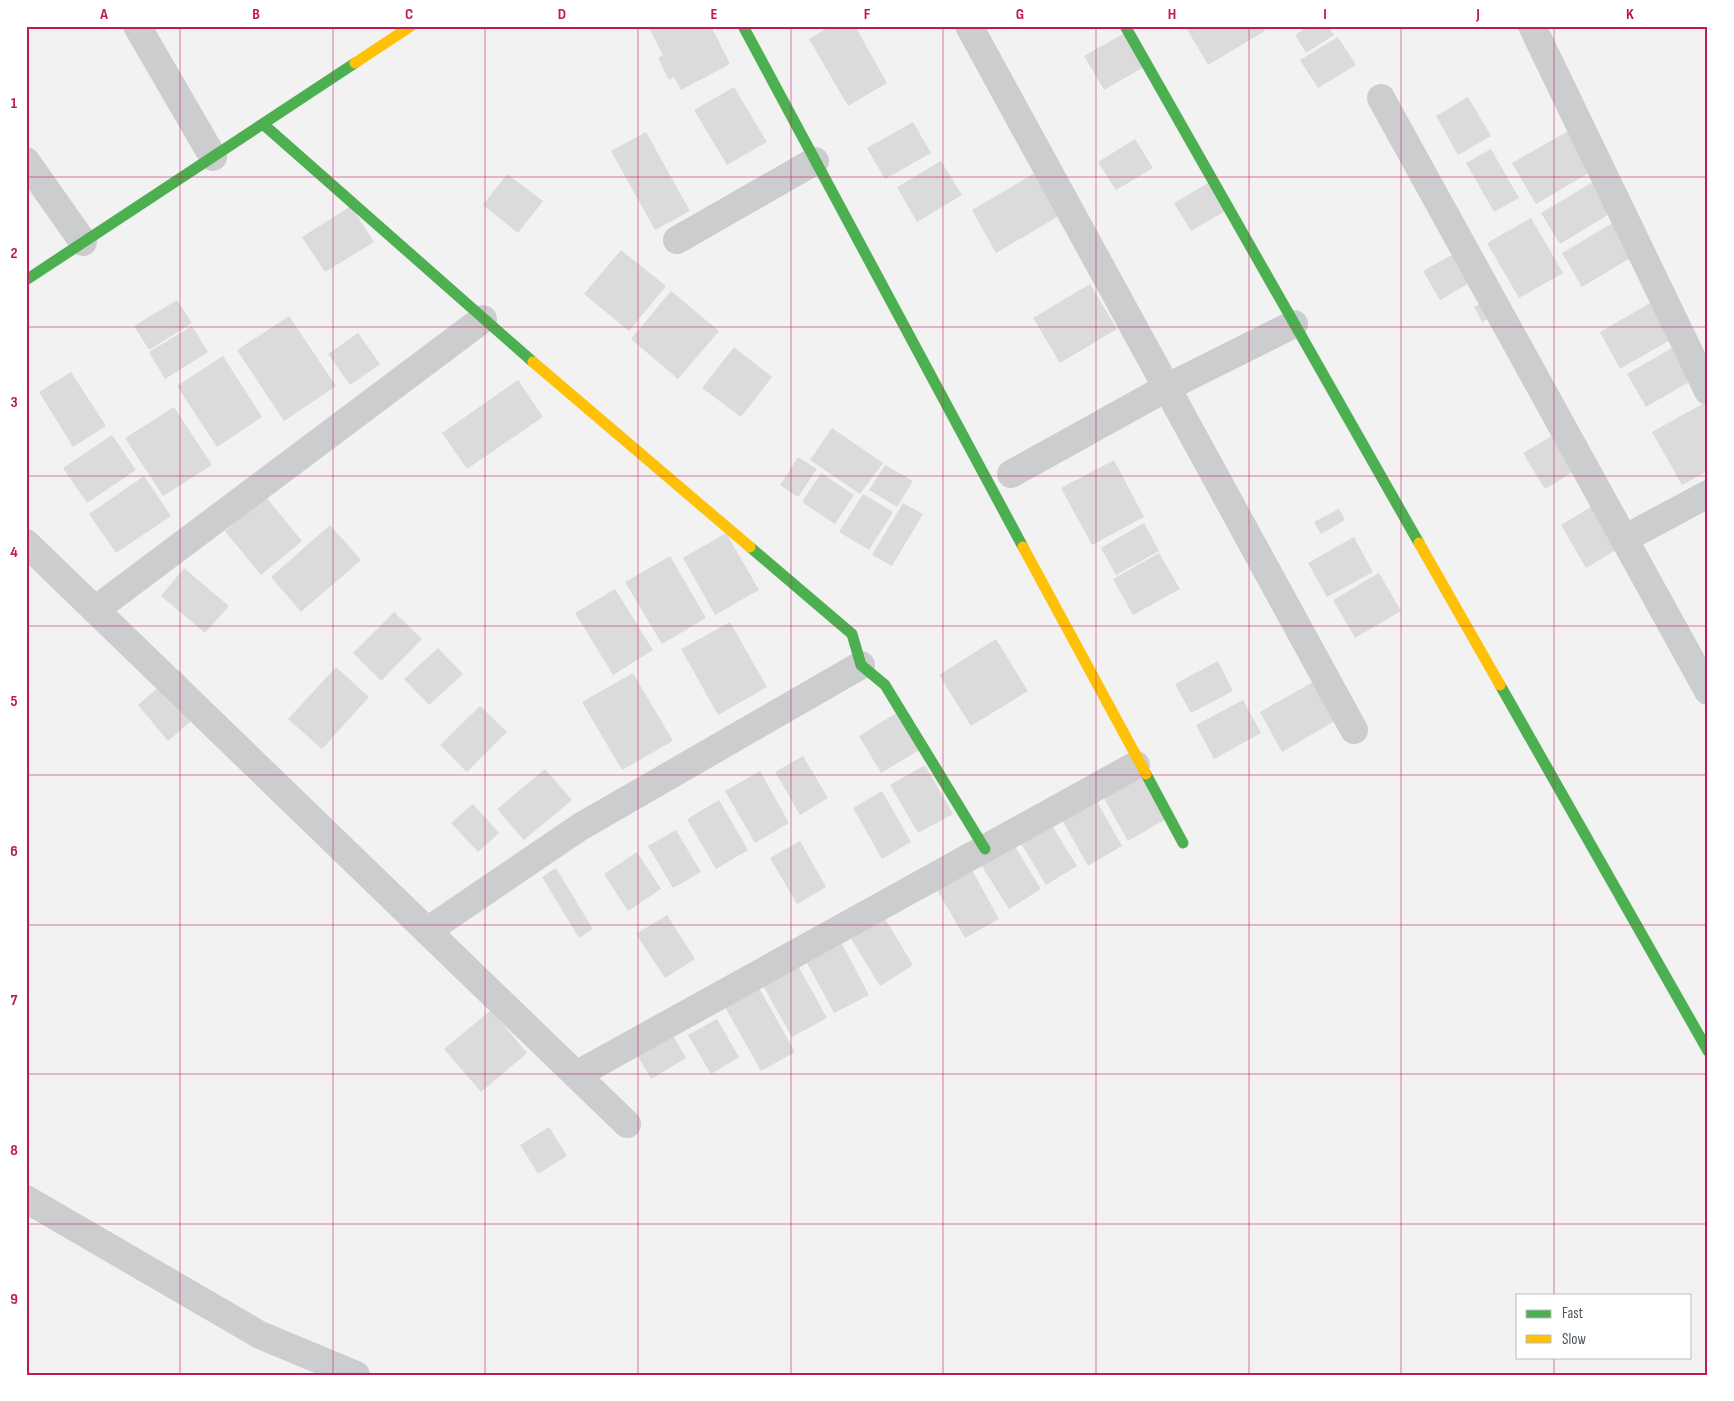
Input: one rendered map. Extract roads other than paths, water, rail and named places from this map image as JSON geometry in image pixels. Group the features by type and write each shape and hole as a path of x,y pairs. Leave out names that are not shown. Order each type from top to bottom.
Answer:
{"street":[{"path":"137,26 213,157"},
{"path":"26,280 411,26"},
{"path":"743,26 1183,843"},
{"path":"969,26 1354,730"},
{"path":"1125,26 1708,1051"},
{"path":"1532,26 1708,390"},
{"path":"1381,98 1708,691"},
{"path":"263,124 483,320 852,634 861,665 885,685 985,849"},
{"path":"26,161 82,242"},
{"path":"677,240 815,161"},
{"path":"95,610 483,320"},
{"path":"1011,474 1166,388 1294,324"},
{"path":"1624,539 1708,494"},
{"path":"26,543 627,1124"},
{"path":"427,931 580,827 861,665"},
{"path":"576,1075 1136,764"},
{"path":"26,1199 260,1335 356,1375"}]}
